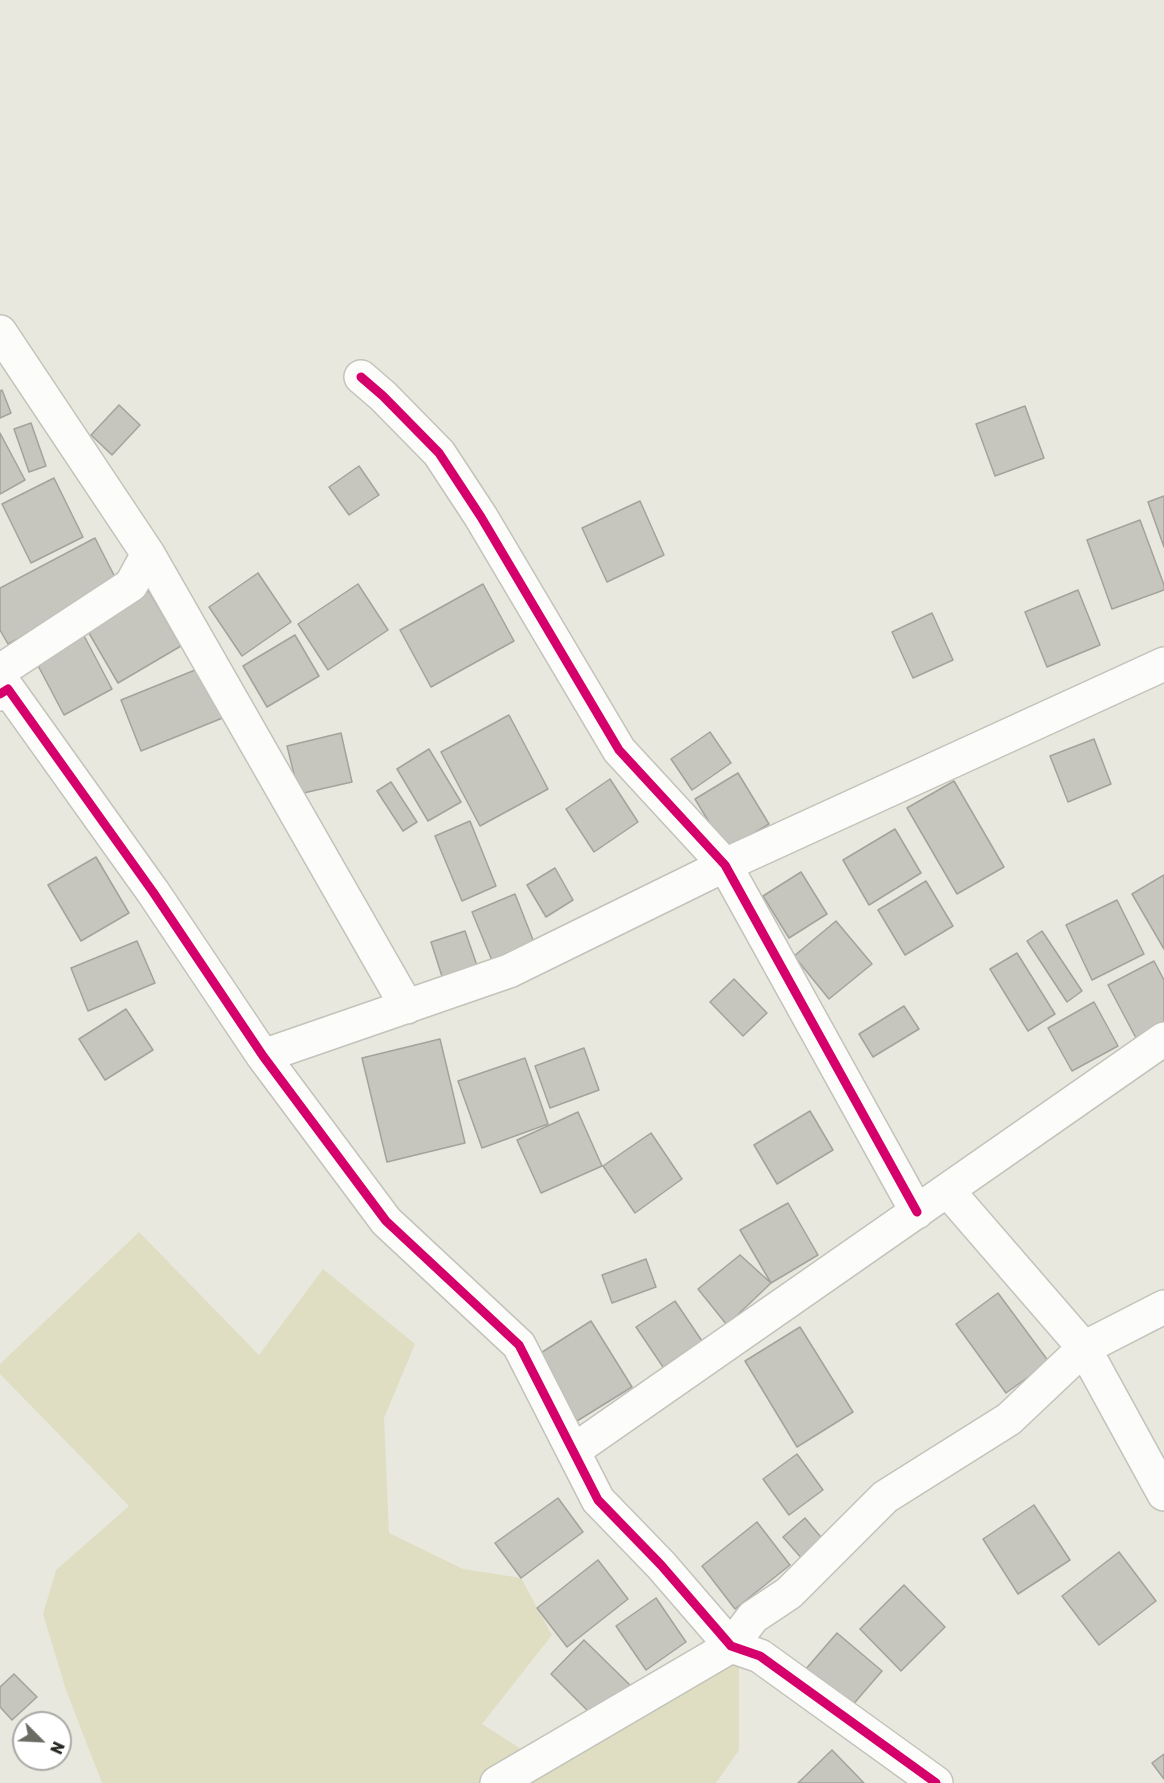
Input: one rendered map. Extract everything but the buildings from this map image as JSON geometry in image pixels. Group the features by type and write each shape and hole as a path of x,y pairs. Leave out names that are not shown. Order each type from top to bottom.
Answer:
{"street":[{"path":"0,332 148,554 407,1007"},
{"path":"361,377 439,453 480,517 619,750 725,865 917,1212"},
{"path":"148,554 131,585 2,682 153,892 263,1056 386,1221 519,1345 598,1500 661,1565 731,1646 760,1656 936,1783"},
{"path":"263,1056 509,971 725,865 1164,664"},
{"path":"573,1451 1164,1039"},
{"path":"948,1191 1084,1348 1164,1494"},
{"path":"497,1783 731,1646 753,1617 789,1593 885,1497 1009,1419 1084,1348 1164,1307"}],"green space":[{"path":"139,1232 259,1355 323,1269 415,1344 384,1418 389,1533 463,1569 521,1578 552,1635 482,1724 529,1754 739,1656 739,1750 716,1783 102,1783 66,1690 43,1614 56,1570 129,1506 0,1374 0,1364"}],"cycle path":[{"path":"361,377 439,453 481,517 619,750 725,865 917,1212"},
{"path":"0,694 8,689 153,892 263,1056 386,1221 519,1345 598,1500 661,1565 731,1646 760,1656 936,1783"}]}
